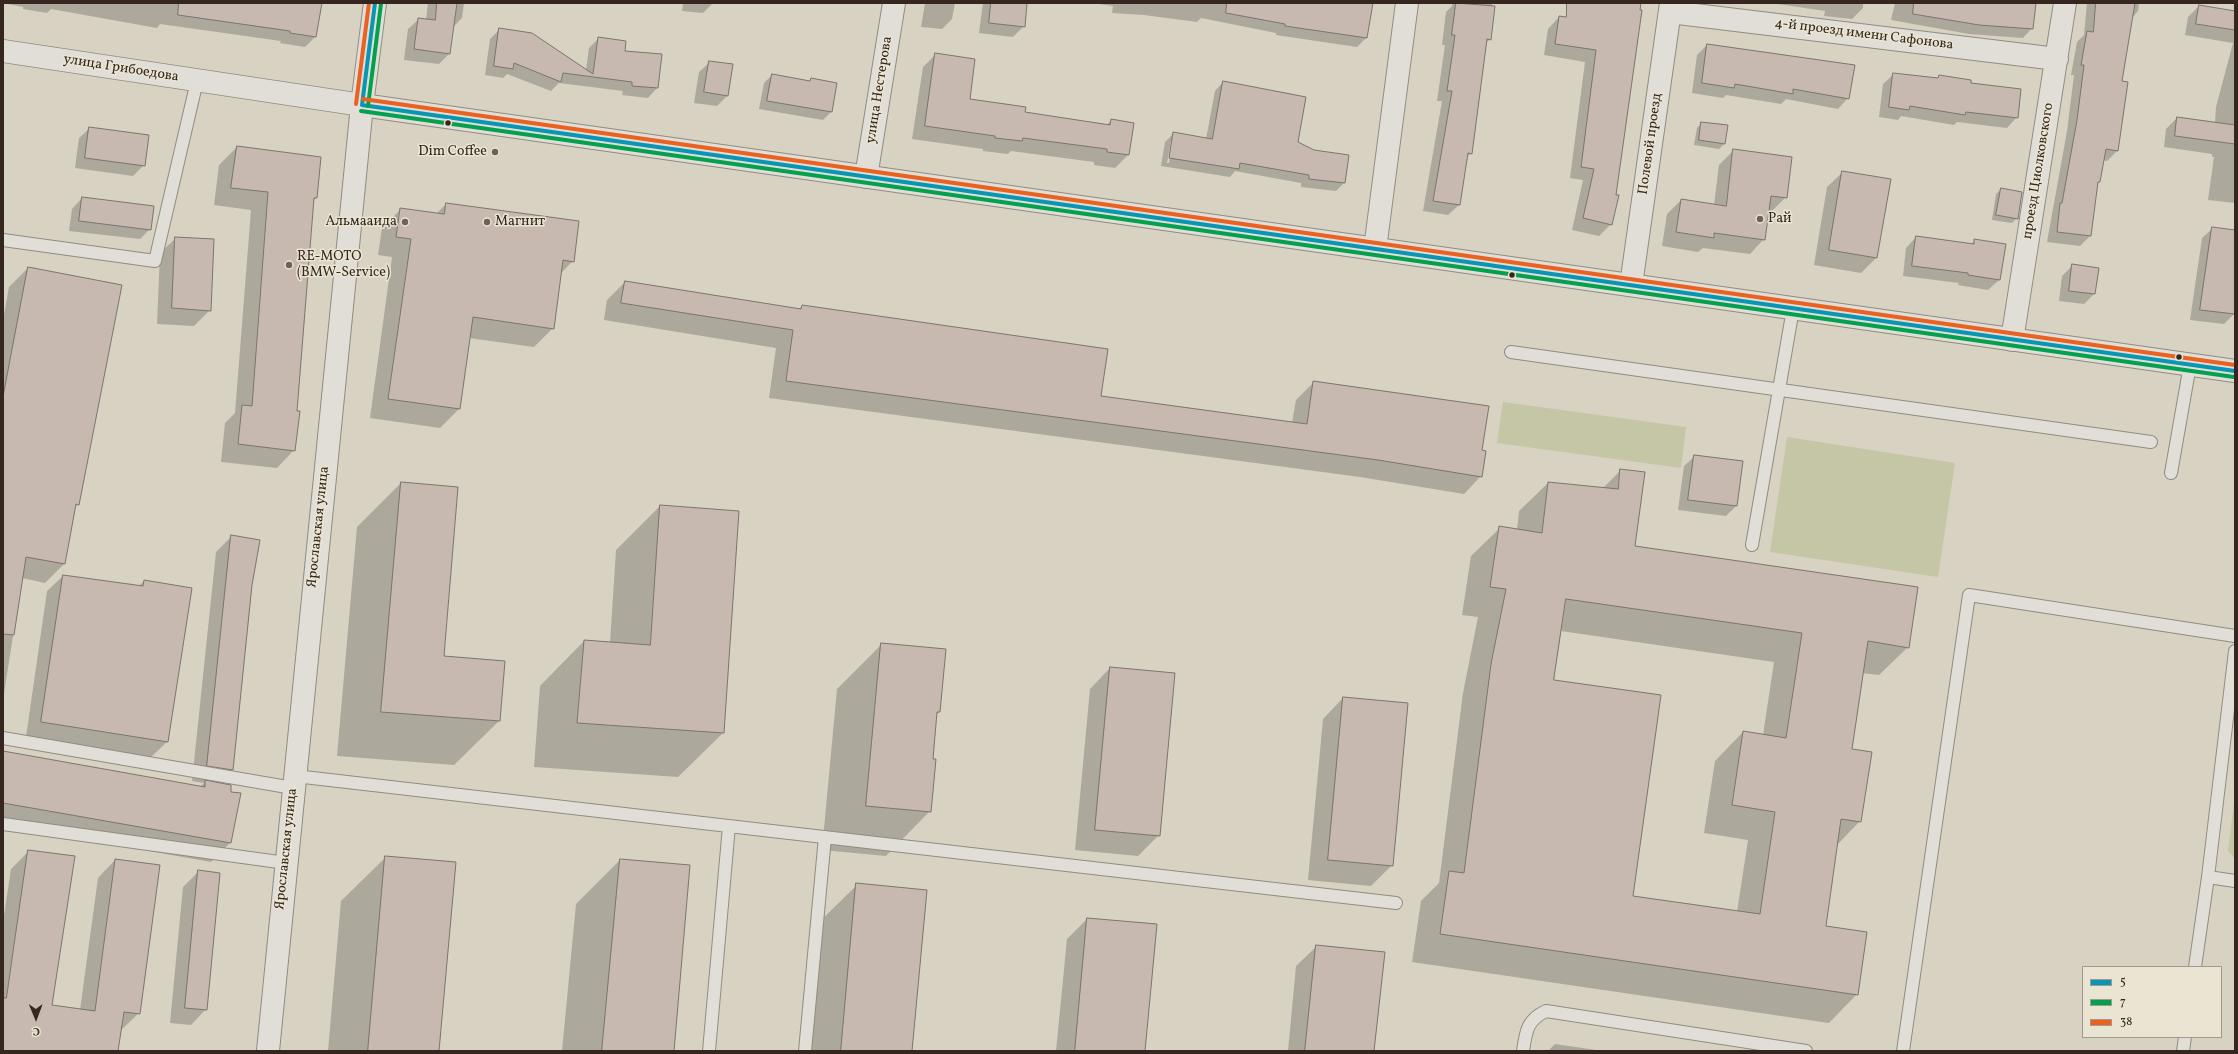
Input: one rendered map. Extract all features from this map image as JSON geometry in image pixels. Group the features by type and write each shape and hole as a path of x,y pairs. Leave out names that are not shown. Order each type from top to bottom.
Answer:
{"street":[{"name":"Ярославская улица","path":"268,1051 362,105 375,3"},
{"name":"улица Нестерова","path":"866,177 894,3"},
{"path":"1375,249 1407,3"},
{"name":"проезд Циолковского","path":"2012,340 2065,3"},
{"name":"4-й проезд имени Сафонова","path":"1670,7 2057,59"},
{"name":"Полевой проезд","path":"1631,285 1670,7"},
{"name":"улица Грибоедова","path":"3,51 362,105 2235,371"}],"lane":[{"path":"3,240 155,261 197,80"},
{"path":"1752,545 1793,309"},
{"path":"1511,352 2151,442"},
{"path":"2171,474 2190,365"},
{"path":"1903,1051 1969,595 2235,636"},
{"path":"2195,966 2208,877 2235,651"},
{"path":"3,738 294,782 729,826 1396,904"},
{"path":"3,824 286,863"},
{"path":"709,1051 729,826"},
{"path":"805,1051 825,838"},
{"path":"2208,877 2235,881"},
{"path":"1523,1051 1525,1035 1534,1017 1546,1011 1806,1051"},
{"path":"2182,1051 2185,1038"}],"green space":[{"path":"1503,402 1686,427 1681,468 1497,443"},
{"path":"1787,437 1955,463 1938,577 1770,552"},
{"path":"2235,794 2235,859 2228,851"}],"building":[{"path":"179,3 322,3 316,37 290,33 290,31 178,15"},
{"path":"437,3 457,3 450,54 414,49 418,18 435,20"},
{"path":"991,3 1027,3 1025,27 989,23"},
{"path":"1227,3 1373,3 1367,38 1285,26 1285,24 1226,13"},
{"path":"1456,3 1495,6 1491,40 1487,39 1472,154 1468,153 1460,205 1433,201 1452,91 1447,91 1455,35 1452,35"},
{"path":"1567,3 1641,3 1640,10 1642,10 1616,195 1619,195 1612,225 1583,218 1594,169 1581,167 1596,50 1555,44 1559,16 1566,17"},
{"path":"1914,3 2036,3 2033,29 1979,25 1913,14"},
{"path":"2096,3 2135,3 2122,81 2128,82 2118,151 2106,149 2100,182 2098,182 2091,236 2057,232 2060,203 2062,203 2077,120 2084,65 2081,65 2087,31 2093,32"},
{"path":"2199,5 2235,11 2235,30 2196,24"},
{"path":"499,28 532,33 593,74 598,37 626,41 625,51 662,54 658,88 632,86 632,82 563,73 561,82 514,63 513,69 494,66"},
{"path":"1707,44 1855,65 1849,99 1793,89 1793,94 1735,84 1734,88 1702,83"},
{"path":"935,53 975,59 970,99 1026,107 1025,112 1110,125 1111,119 1134,123 1129,155 1107,152 1107,149 1023,138 1022,141 995,138 995,136 925,126"},
{"path":"709,61 733,64 728,96 704,92"},
{"path":"1893,73 1938,78 1939,75 1971,80 1971,83 2021,89 2018,118 1966,112 1965,115 1910,106 1909,110 1889,107"},
{"path":"772,74 810,81 811,78 837,83 832,112 767,101"},
{"path":"1223,81 1306,97 1298,142 1314,150 1349,155 1345,183 1309,179 1309,175 1240,163 1239,169 1169,158 1173,132 1212,139"},
{"path":"2177,117 2235,125 2235,144 2175,136"},
{"path":"1701,122 1728,125 1725,144 1699,140"},
{"path":"89,127 149,135 145,166 85,158"},
{"path":"237,146 321,157 317,198 314,198 297,411 300,411 295,451 238,444 242,405 252,406 268,192 231,188"},
{"path":"1733,149 1792,157 1787,198 1771,196 1765,240 1714,233 1714,238 1676,232 1681,199 1726,206"},
{"path":"1842,171 1891,179 1877,258 1829,250"},
{"path":"2001,188 2022,192 2018,219 1996,215"},
{"path":"82,197 154,206 151,230 79,221"},
{"path":"446,203 579,221 574,262 563,260 554,329 473,317 460,409 388,399 411,239 396,237 400,208 444,214"},
{"path":"2212,227 2235,230 2235,314 2200,310"},
{"path":"1916,236 1974,244 1974,239 2006,244 2000,280 1968,275 1968,273 1912,266"},
{"path":"175,237 214,239 211,311 172,308"},
{"path":"2072,264 2099,268 2095,294 2069,291"},
{"path":"28,267 122,285 79,505 76,504 65,564 26,557 14,635 3,634 3,397"},
{"path":"625,281 801,309 802,305 1108,349 1101,396 1307,424 1313,381 1489,406 1482,450 1486,451 1482,477 1378,460 786,381 793,330 621,303"},
{"path":"1694,455 1743,461 1737,506 1688,500"},
{"path":"1620,469 1645,472 1635,546 1918,587 1909,648 1868,641 1852,749 1872,752 1861,822 1841,819 1826,926 1867,932 1858,995 1440,934 1449,871 1464,873 1491,664 1506,589 1490,587 1499,526 1542,533 1548,482 1618,489","holes":["1566,599 1802,633 1786,738 1743,731 1732,805 1775,812 1760,914 1633,896 1661,695 1554,680"]},
{"path":"401,482 458,487 444,656 505,661 500,721 381,712"},
{"path":"660,505 739,511 724,733 577,723 584,640 650,645"},
{"path":"231,535 260,540 252,585 233,770 207,766"},
{"path":"63,575 143,586 144,580 192,588 168,742 41,722"},
{"path":"881,643 946,649 940,712 937,712 933,759 936,759 931,812 866,806"},
{"path":"1110,667 1175,673 1160,836 1095,830"},
{"path":"1343,697 1408,703 1393,866 1328,860"},
{"path":"3,751 205,787 205,780 231,785 231,792 241,793 231,843 3,803"},
{"path":"28,850 75,856 52,1005 95,1011 115,859 160,865 140,1014 124,1012 118,1051 3,1051 3,998 6,998"},
{"path":"385,856 456,862 439,1051 368,1051"},
{"path":"620,859 690,865 674,1051 602,1051"},
{"path":"198,870 220,873 207,1010 185,1008"},
{"path":"856,883 927,890 912,1051 841,1051"},
{"path":"1087,918 1157,924 1145,1051 1075,1051"},
{"path":"1316,945 1385,952 1374,1051 1305,1051"}],"transit line":[{"name":"38","path":"356,104 369,3"},
{"name":"5","path":"362,105 375,3"},
{"name":"7","path":"368,106 381,4"},
{"name":"38","path":"363,99 2235,365"},
{"name":"5","path":"362,105 2235,371"},
{"name":"7","path":"361,111 2234,377"}],"place":[{"name":"Dim Coffee","path":"495,152"},
{"name":"Рай","path":"1760,219"},
{"name":"Альмааида","path":"405,222"},
{"name":"Магнит","path":"487,222"},
{"name":"RE-MOTO (BMW-Service)","path":"289,265"}]}
